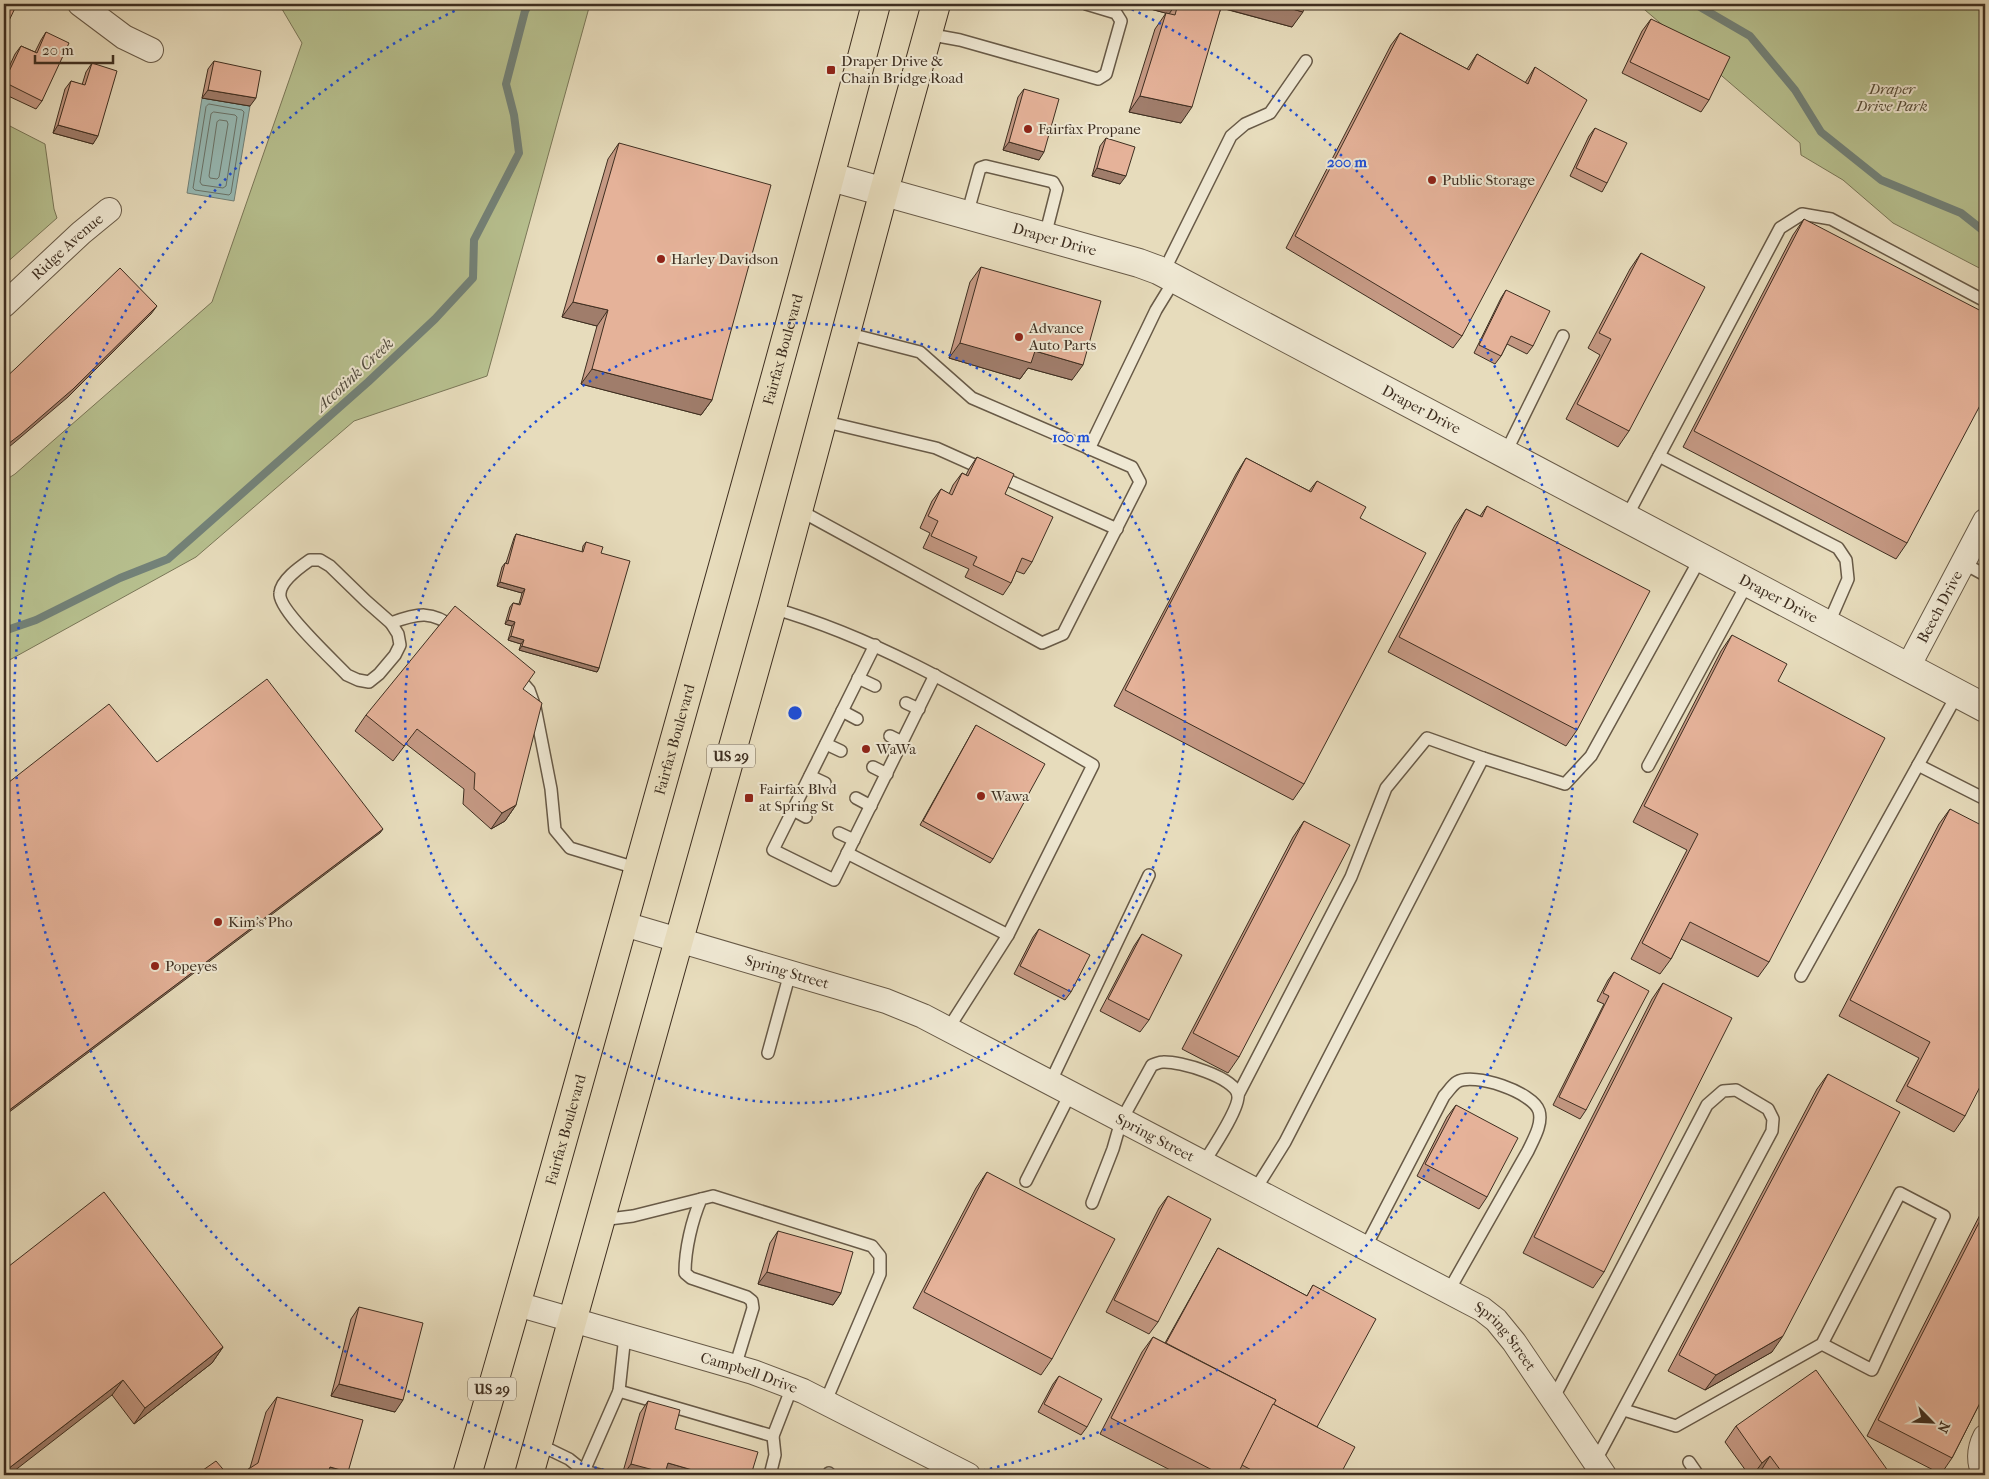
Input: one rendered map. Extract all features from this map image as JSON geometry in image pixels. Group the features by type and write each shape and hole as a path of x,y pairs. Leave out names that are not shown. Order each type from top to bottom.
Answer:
{"main road":[{"name":"Fairfax Boulevard","path":"466,1475 517,1304 624,924 831,177 876,4"},
{"name":"US 29","path":"529,1475 772,608 936,4"}],"street":[{"path":"80,4 124,37 151,50"},
{"name":"Draper Drive","path":"831,177 1139,263 1169,276 1985,708"},
{"name":"Ridge Avenue","path":"4,305 81,233 109,210"},
{"name":"Beech Drive","path":"1908,667 1985,520"},
{"name":"Spring Street","path":"624,924 886,1001 948,1029 1482,1309 1496,1320 1514,1342 1600,1469"},
{"name":"Campbell Drive","path":"517,1304 734,1367 792,1387 968,1475"},
{"path":"1985,1437 1980,1448 1982,1470 1985,1475"}],"lane":[{"path":"927,34 960,40 1098,79 1106,74 1121,21 1116,13 1086,4"},
{"path":"1089,449 1156,310 1169,276 1231,136 1244,124 1270,113 1306,61"},
{"path":"967,215 980,168 986,166 1053,182 1056,189 1045,236"},
{"path":"1626,518 1780,228 1802,214 1831,219 1985,301"},
{"path":"799,510 1042,643 1063,634 1140,482 1132,467 972,398 920,352 846,333"},
{"path":"1505,454 1563,336"},
{"path":"822,421 936,448 1117,529"},
{"path":"1659,456 1838,548 1846,560 1848,579 1828,625"},
{"path":"1203,1164 1237,1107 1238,1095 1352,877 1386,788 1427,738 1565,784 1591,756 1701,557"},
{"path":"310,560 320,560 330,566 391,623 398,634 400,645 395,655 379,674 369,682 358,680 347,675 291,617 281,602 279,592 299,568 310,560"},
{"path":"1963,563 1985,575"},
{"path":"1648,766 1748,582"},
{"path":"772,608 801,616 874,645 935,675 1093,765 1008,935 948,1029"},
{"path":"391,623 412,615 430,616 443,619 466,637"},
{"path":"874,645 773,850 834,880 935,675"},
{"path":"504,666 520,678 529,690 535,707 551,789 555,830 570,848 639,869"},
{"path":"858,678 874,686"},
{"path":"1801,976 1958,693"},
{"path":"906,703 919,709"},
{"path":"842,711 857,719"},
{"path":"890,736 902,742"},
{"path":"826,744 841,751"},
{"path":"1255,1190 1285,1142 1483,758"},
{"path":"1918,766 1985,799"},
{"path":"873,767 887,774"},
{"path":"810,776 824,783"},
{"path":"856,798 871,806"},
{"path":"793,810 806,817"},
{"path":"839,833 854,840"},
{"path":"848,853 1008,935"},
{"path":"1026,1181 1060,1089 1149,875"},
{"path":"768,1053 790,973"},
{"path":"1092,1203 1113,1149 1121,1121 1152,1065 1161,1061 1192,1067 1218,1077 1234,1087 1238,1095"},
{"path":"1365,1248 1444,1096 1456,1082 1481,1080 1508,1087 1531,1100 1539,1110 1540,1121 1537,1132 1448,1292"},
{"path":"1553,1400 1707,1104 1723,1091 1736,1090 1768,1109 1773,1119 1772,1132 1624,1410 1600,1469"},
{"path":"1624,1410 1676,1426 1822,1344 1900,1193 1944,1216 1872,1370 1822,1344"},
{"path":"601,1220 633,1216 713,1196 872,1246 880,1256 880,1274 825,1403"},
{"path":"701,1199 696,1211 684,1263 684,1273 692,1278 747,1297 752,1301 753,1308 734,1367"},
{"path":"584,1471 619,1391 625,1335"},
{"path":"770,1475 775,1455 773,1436 792,1387"},
{"path":"619,1391 773,1436"},
{"path":"538,1444 569,1459 584,1471 600,1475"},
{"path":"1689,1462 1698,1475"}],"green space":[{"path":"279,4 590,4 487,376 354,421 196,557 4,663 4,481 15,474 212,302 302,43"},
{"name":"Draper Drive Park","path":"1638,4 1985,4 1985,271 1893,223 1843,180 1801,155 1800,143"},
{"path":"4,123 45,144 54,209 57,218 4,265"}],"water":[{"path":"202,98 250,106 234,201 187,193"}],"building":[{"path":"4,4 17,4 4,31"},
{"path":"1178,4 1222,4 1192,107 1140,96 1166,13 1175,15"},
{"path":"1275,4 1305,4 1303,12"},
{"path":"1651,19 1730,57 1709,100 1630,62"},
{"path":"46,32 69,43 42,101 4,82 21,46 37,53"},
{"name":"Public Storage","path":"1400,33 1469,70 1477,54 1528,84 1535,67 1587,100 1462,336 1295,236"},
{"path":"214,61 261,71 256,98 208,90"},
{"path":"92,63 117,71 98,136 58,125 71,81 85,85"},
{"name":"Fairfax Propane","path":"1024,89 1059,99 1044,152 1009,142"},
{"path":"1595,128 1627,143 1607,183 1576,168"},
{"path":"1106,138 1135,147 1126,176 1097,168"},
{"name":"Harley Davidson","path":"619,143 771,185 712,400 592,369 608,310 573,302"},
{"path":"1804,219 1985,313 1985,396 1907,543 1694,431"},
{"path":"1641,253 1705,287 1629,431 1577,404 1611,339 1599,333"},
{"name":"Advance Auto Parts","path":"981,267 1101,301 1083,365 1035,351 1031,363 960,343"},
{"path":"120,268 157,306 73,389 4,447 4,379"},
{"path":"1506,290 1550,311 1533,346 1511,336 1501,356 1479,345"},
{"path":"977,457 1014,474 1005,494 1053,517 1032,562 1022,558 1011,583 973,565 977,557 931,536 938,521 928,516 941,489 952,495 962,473 968,476"},
{"path":"1246,458 1311,492 1317,481 1366,507 1360,518 1426,553 1304,784 1125,690"},
{"path":"1487,506 1650,591 1577,730 1399,637 1466,509 1482,517"},
{"path":"516,534 583,552 586,542 603,547 601,553 630,561 599,668 522,646 524,640 511,636 515,622 508,620 513,603 520,605 525,589 500,582 505,563 508,564"},
{"path":"455,606 535,672 523,689 542,703 516,805 502,813 474,789 475,773 417,729 404,746 366,715"},
{"path":"1732,635 1787,664 1778,681 1885,738 1769,962 1690,922 1671,959 1642,943 1698,834 1644,806"},
{"path":"267,679 383,829 4,1114 4,786 109,704 157,762"},
{"name":"Wawa","path":"976,725 1045,764 993,859 923,821"},
{"path":"1950,809 1985,827 1985,1077 1965,1116 1907,1086 1930,1042 1850,1000"},
{"path":"1304,821 1350,845 1239,1057 1193,1033"},
{"path":"1039,929 1090,955 1071,992 1020,966"},
{"path":"1142,934 1182,955 1149,1020 1108,999"},
{"path":"1614,972 1649,991 1586,1110 1559,1097 1609,996 1603,993"},
{"path":"1663,983 1732,1018 1604,1272 1534,1237"},
{"path":"1828,1074 1900,1112 1783,1336 1716,1375 1679,1355"},
{"path":"1456,1105 1518,1138 1487,1197 1425,1164"},
{"path":"987,1172 1115,1239 1052,1359 924,1292"},
{"path":"104,1192 223,1347 145,1408 123,1380 4,1472 4,1270"},
{"path":"1168,1196 1211,1219 1158,1322 1114,1300"},
{"path":"1985,1211 1985,1393 1952,1458 1878,1420"},
{"path":"778,1231 853,1252 841,1293 767,1272"},
{"path":"1218,1248 1307,1296 1313,1285 1376,1319 1317,1427 1273,1404 1276,1400 1166,1343"},
{"path":"359,1307 423,1323 403,1400 339,1384"},
{"path":"1153,1337 1276,1400 1237,1475 1222,1475 1111,1418"},
{"path":"1816,1370 1891,1475 1784,1475 1770,1456 1762,1463 1736,1426"},
{"path":"1059,1376 1102,1399 1087,1427 1044,1404"},
{"path":"277,1397 363,1420 348,1472 330,1467 327,1475 239,1475 258,1463"},
{"path":"648,1401 680,1410 675,1429 758,1452 751,1475 710,1475 668,1463 665,1473 631,1464"},
{"path":"1273,1404 1355,1447 1340,1475 1261,1475 1242,1465"},
{"path":"216,1461 228,1475 196,1475"}],"waterway":[{"name":"Accotink Creek","path":"4,631 36,620 120,578 168,559 368,382 435,319 473,278 474,240 519,153 514,115 506,84 525,11 529,4"},
{"path":"1695,4 1750,36 1795,90 1821,132 1881,180 1961,213 1985,232"}],"place":[{"name":"Draper Drive & Chain Bridge Road","path":"831,70"},
{"name":"Fairfax Propane","path":"1028,129"},
{"name":"Public Storage","path":"1432,180"},
{"name":"Harley Davidson","path":"661,259"},
{"name":"Advance Auto Parts","path":"1019,337"},
{"name":"WaWa","path":"866,749"},
{"name":"Wawa","path":"981,796"},
{"name":"Fairfax Blvd at Spring St","path":"749,798"},
{"name":"Kim's Pho","path":"218,922"},
{"name":"Popeyes","path":"155,966"}]}
